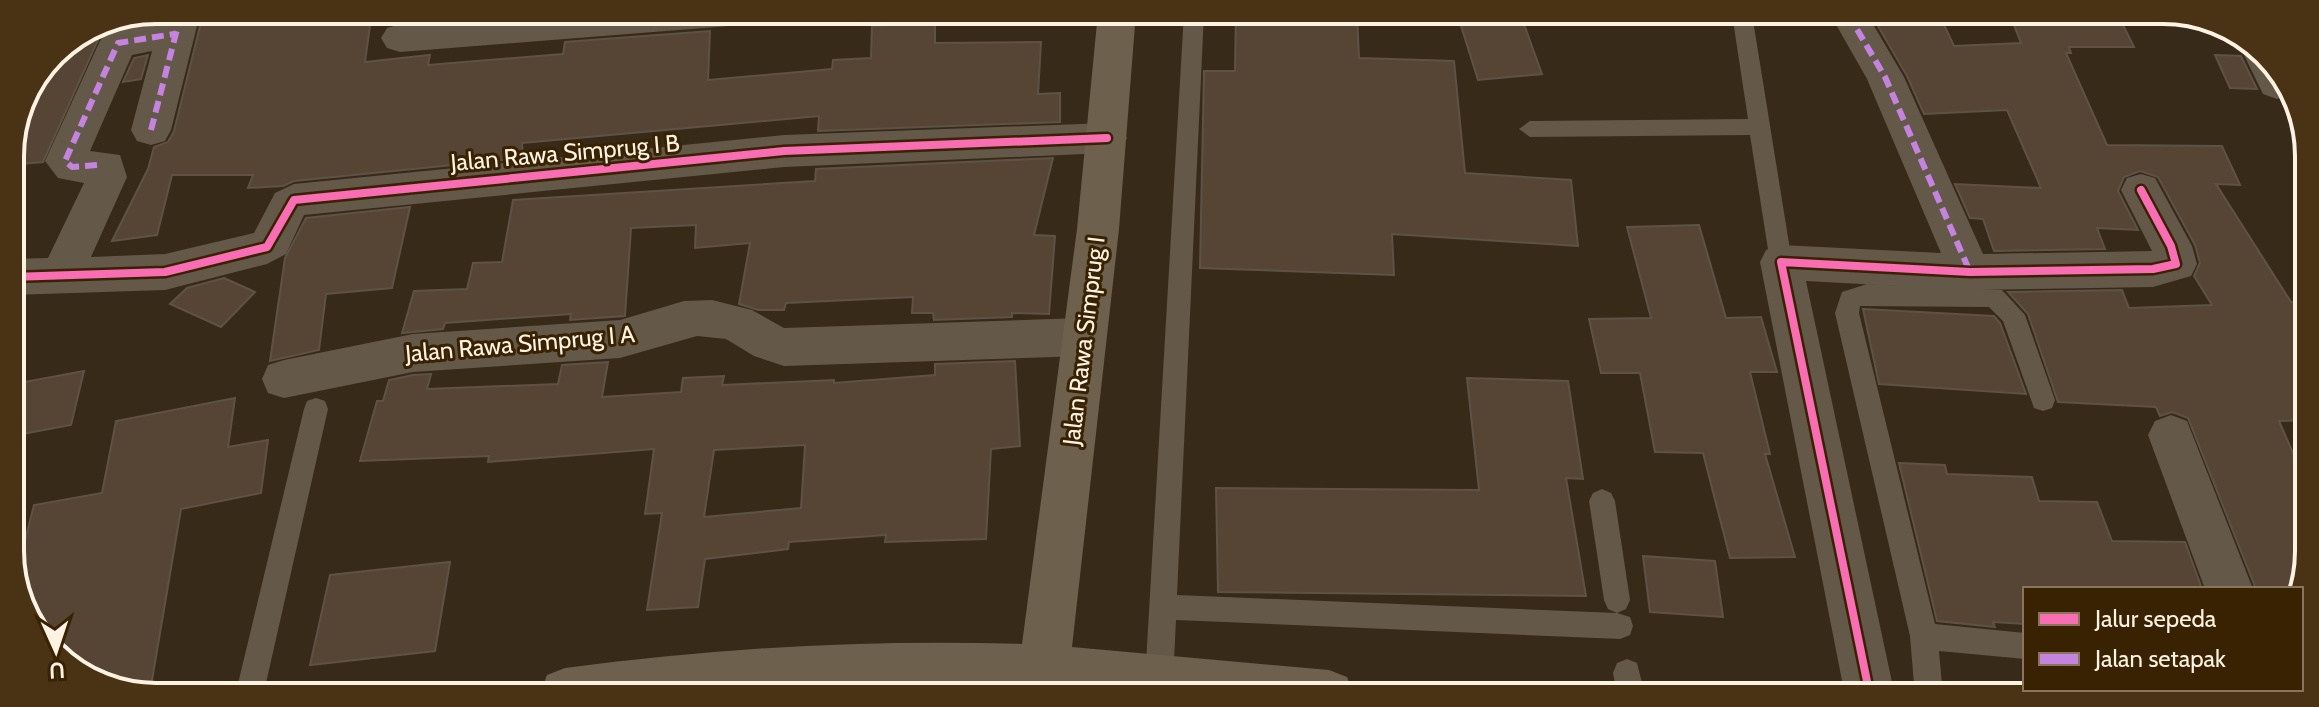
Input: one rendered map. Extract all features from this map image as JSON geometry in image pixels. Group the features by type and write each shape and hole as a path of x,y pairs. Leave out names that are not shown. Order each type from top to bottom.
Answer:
{"street":[{"path":"24,277 60,277 107,177 106,166 72,167 65,161 118,43 172,24"},
{"path":"151,130 178,24"},
{"path":"400,38 577,24"},
{"name":"Jalan Rawa Simprug I","path":"1044,670 1107,138 1116,24"},
{"path":"1854,24 1885,77 1970,272"},
{"name":"Jalan Rawa Simprug I B","path":"60,277 177,270 264,248 274,240 288,205 294,200 784,151 1107,138"},
{"path":"1867,683 1781,262 1970,272 2153,269 2176,264 2171,246 2141,190"},
{"name":"Jalan Rawa Simprug I A","path":"284,379 413,353 640,336 661,324 698,316 749,327 773,346 784,347 1083,337"},
{"path":"2171,435 2228,587"},
{"path":"702,683 858,669 1044,670 1193,683"}],"lane":[{"path":"1159,680 1193,24"},
{"path":"1743,24 1757,127 1781,262"},
{"path":"1530,129 1757,127"},
{"path":"1928,683 1924,636 1847,313 1850,299 1867,294 1994,297 2013,315 2043,400"},
{"path":"252,683 316,409"},
{"path":"1163,607 1619,613 1602,501"},
{"path":"1924,636 2023,646"}],"building":[{"path":"201,24 370,24 365,62 430,55 428,65 563,54 565,42 710,31 708,80 832,69 833,60 871,58 872,26 935,24 935,43 1041,42 1038,94 1060,93 1060,122 818,131 819,116 522,143 523,158 294,181 283,186 248,188 253,175 172,175 157,235 112,241 148,169 154,147 168,142 174,131"},
{"path":"1236,24 1357,24 1359,58 1454,61 1465,173 1571,180 1578,246 1392,234 1394,275 1200,268 1204,71 1235,71"},
{"path":"1460,24 1524,24 1542,74 1478,80"},
{"path":"1877,24 1944,24 1954,46 2021,43 2014,24 2122,24 2134,47 2069,47 2071,53 2066,53 2107,145 2222,146 2240,185 2216,184 2291,302 2295,302 2295,420 2279,421 2295,457 2295,551 2290,587 2255,587 2188,418 2172,412 2160,416 2156,407 2058,402 2028,314 2008,292 2122,290 2129,308 2212,305 2194,276 2200,263 2195,245 2158,177 2140,171 2124,177 2118,191 2138,230 2097,228 2105,249 1994,251 1983,219 1970,218 1955,184 2041,188 2007,110 1924,114 1907,76"},
{"path":"99,37 43,162 24,164 28,122 38,98 51,76 69,57"},
{"path":"148,55 141,79 123,82 134,58"},
{"path":"2215,55 2241,56 2257,89 2230,88"},
{"path":"1053,158 1034,235 1055,236 1049,314 1012,313 1012,317 934,320 933,313 912,313 913,297 786,303 784,310 758,310 739,304 750,243 695,248 696,225 631,228 625,316 570,320 571,314 445,323 443,329 402,333 414,291 467,289 473,263 502,262 513,200 815,181 816,169"},
{"path":"410,207 392,288 326,294 319,350 270,361 285,258 306,218"},
{"path":"1699,225 1726,318 1761,317 1777,372 1750,372 1770,454 1765,454 1795,557 1730,558 1703,453 1655,452 1640,373 1601,373 1589,319 1651,318 1627,227"},
{"path":"224,278 255,292 221,327 170,304 187,288"},
{"path":"1863,309 1994,316 2000,323 2026,394 1879,384"},
{"path":"1015,361 1020,446 991,449 986,539 885,542 886,535 789,542 788,549 705,559 698,607 647,610 662,513 645,514 654,449 488,462 489,456 360,461 377,401 383,401 389,380 413,375 431,374 427,389 558,384 562,365 608,362 602,397 681,392 683,378 724,376 722,385 834,380 834,383 935,375 935,364","holes":["805,445 801,508 704,517 714,450"]},
{"path":"84,371 71,425 24,434 24,382"},
{"path":"1467,378 1568,381 1583,479 1566,478 1586,596 1218,592 1216,488 1479,490"},
{"path":"235,398 228,447 268,440 261,493 181,509 152,683 105,673 69,650 46,624 31,594 27,577 24,544 34,505 102,493 116,421"},
{"path":"1899,463 1945,465 1947,474 2032,477 2039,501 2097,502 2112,541 2185,542 2201,587 2023,587 2023,624 1993,622 1995,627 1937,621"},
{"path":"1643,556 1715,561 1723,617 1650,612"},
{"path":"450,562 435,651 310,665 330,575"}],"marked path":[{"path":"151,130 178,24"},
{"path":"1854,24 1885,77 1970,272"},
{"path":"97,165 72,167 65,161 118,43 174,34"}],"cycle path":[{"path":"24,277 165,272 267,247 285,210 294,200 784,151 1107,138"},
{"path":"1867,683 1781,262 1970,272 2153,269 2176,264 2171,246 2141,190"}]}
